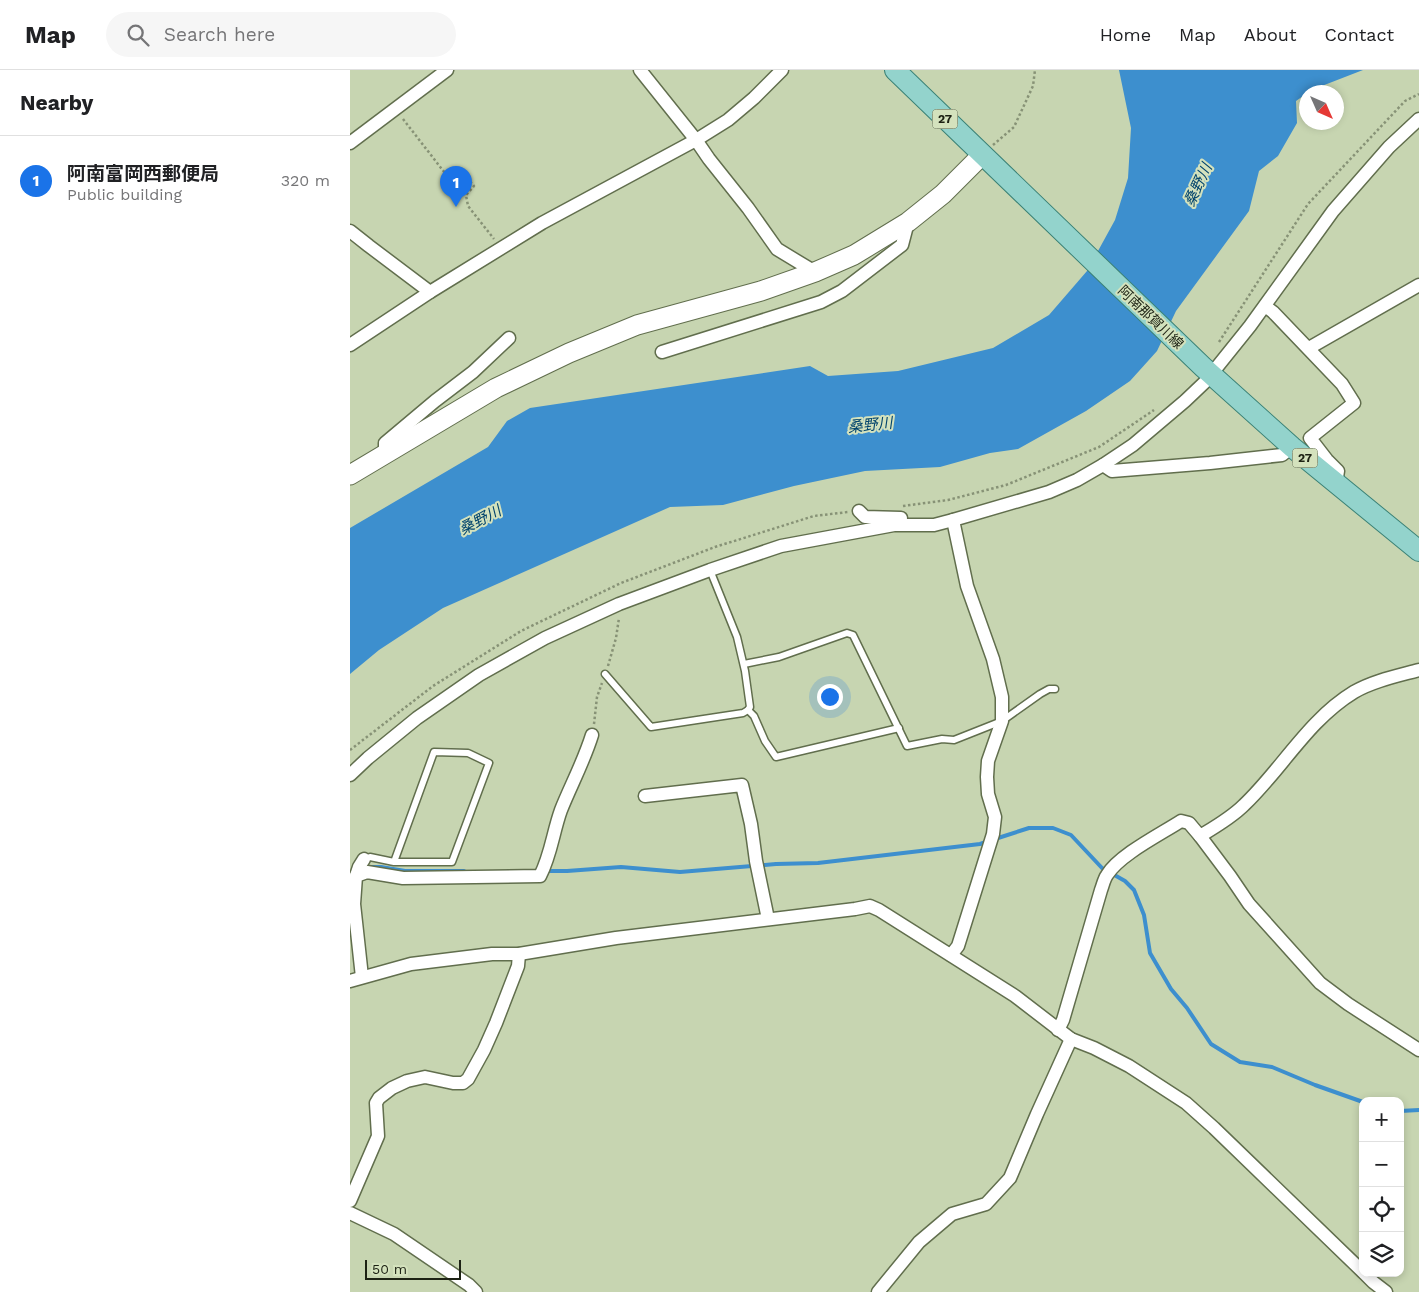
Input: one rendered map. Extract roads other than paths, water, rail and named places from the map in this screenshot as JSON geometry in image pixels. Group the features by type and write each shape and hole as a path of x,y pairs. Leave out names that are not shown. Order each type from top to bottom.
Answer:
{"main road":[{"name":"阿南那賀川線","path":"895,70 1211,375 1292,447 1419,551"}],"street":[{"path":"350,143 447,70"},
{"path":"640,70 696,140 708,159 748,208 777,249 815,272"},
{"path":"350,344 542,223 696,140 728,120 754,98 782,70"},
{"path":"350,776 368,758 417,718 479,675 546,638 619,604 781,546 853,531 894,525 934,525 953,520 1049,492 1077,480 1103,465 1133,445 1185,401 1211,375 1265,306 1333,211 1389,147 1419,120"},
{"path":"350,464 385,449 496,388 569,353 637,325 761,291 815,272 854,254 908,222 989,161"},
{"path":"662,352 821,302 842,291 902,245 908,222"},
{"path":"350,231 430,292"},
{"path":"1309,348 1419,285"},
{"path":"1265,306 1309,348 1342,384 1354,403 1310,438 1338,471 1336,483"},
{"path":"350,475 385,449 435,401 473,372 509,338"},
{"path":"1103,465 1112,471 1210,463 1282,455 1292,447"},
{"path":"859,511 865,517 953,520"},
{"path":"951,954 958,946 993,834 995,817 988,794 988,761 1002,722 1002,697 993,659 967,586 953,520"},
{"path":"1200,836 1232,816 1246,804 1315,724 1335,705 1354,692 1373,683 1419,670"},
{"path":"356,876 367,872 403,878 540,876 550,852 560,812 587,752 592,735"},
{"path":"645,796 742,785 768,919"},
{"path":"1058,1030 1063,1020 1106,876 1112,868 1133,851 1182,822 1189,824 1200,836 1249,904 1320,983 1348,1004 1419,1050"},
{"path":"364,859 356,876 354,904 356,979 411,964 492,954 519,954 616,938 870,906 951,954 1015,996 1071,1039 1094,1048 1129,1066 1186,1103 1359,1267"},
{"path":"350,1201 378,1136 376,1103 379,1098 392,1088 407,1081 425,1077 453,1083 463,1082 468,1079 496,1023 518,966 519,954"},
{"path":"878,1292 919,1242 952,1214 986,1204 1010,1178 1071,1039"},
{"path":"350,1213 394,1234 469,1285 476,1292"},
{"path":"1368,1277 1386,1292"}],"lane":[{"path":"605,674 651,727 744,713 748,710 750,707 744,664 737,637 710,570"},
{"path":"744,664 780,657 847,633 853,635 907,746 942,739 954,740 1002,722 1040,694 1049,689 1055,690"},
{"path":"748,710 754,716 765,741 776,757 899,728"},
{"path":"364,859 370,857 394,862 452,862 489,763 468,753 434,752 394,862"}],"water":[{"name":"桑野川","path":"1119,70 1363,70 1324,85 1299,85 1299,99 1296,101 1297,123 1278,156 1259,171 1249,211 1176,311 1157,351 1130,381 1086,411 1018,449 990,453 940,467 865,471 794,486 723,505 670,507 443,608 379,650 350,674 350,528 488,447 507,421 530,408 810,366 828,376 898,371 993,348 1049,315 1087,271 1115,220 1128,178 1131,128"}],"waterway":[{"path":"995,839 1029,828 1053,828 1071,835 1102,868 1125,881 1134,890 1144,915 1150,953 1171,989 1187,1008 1211,1044 1240,1062 1272,1067 1359,1101"},
{"path":"546,871 621,867 680,872 776,864 818,863 986,842"},
{"path":"371,867 405,871 464,871"},
{"path":"1404,1111 1419,1110"}],"place":[{"name":"阿南富岡西郵便局","path":"456,207"}]}
